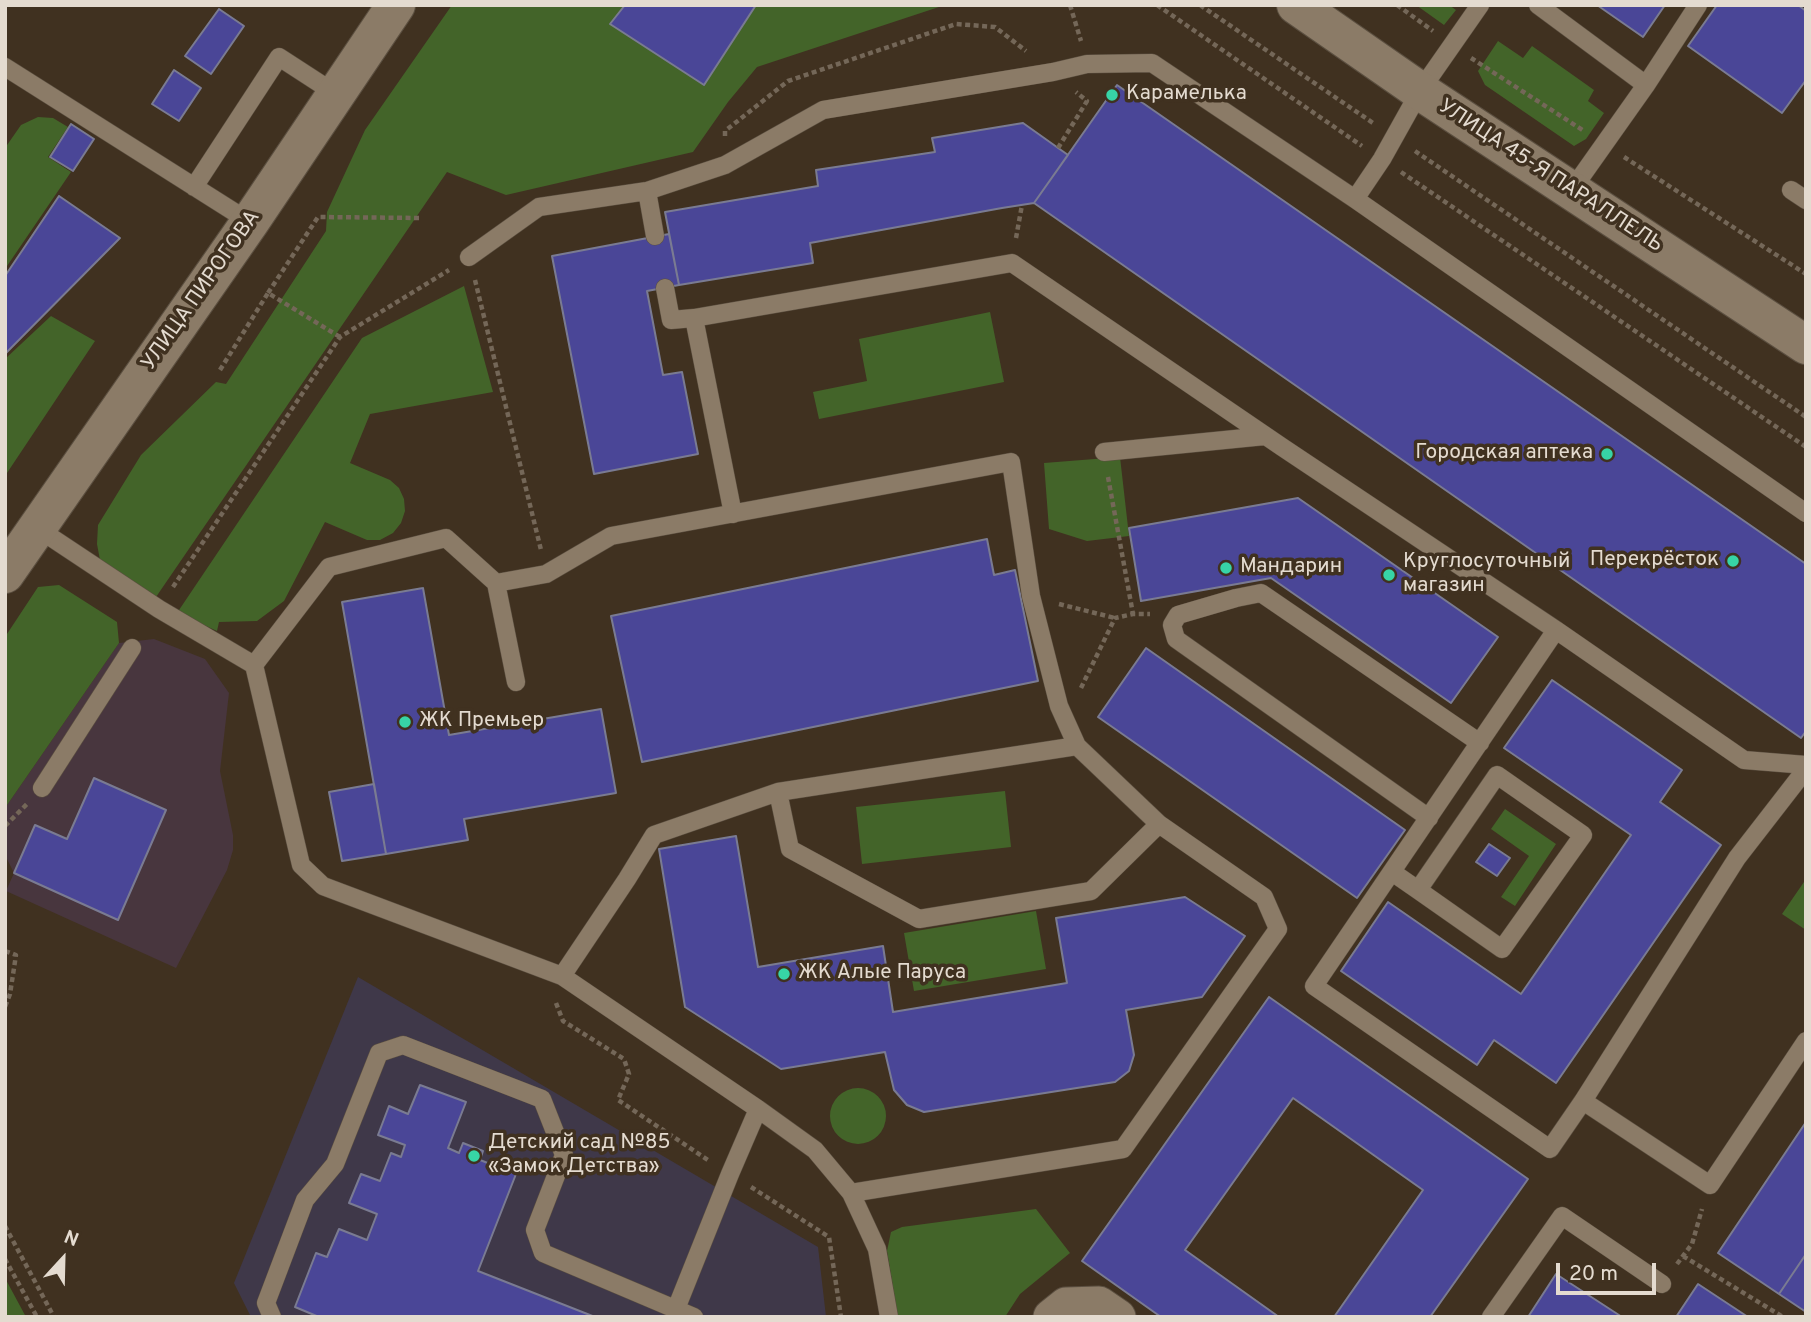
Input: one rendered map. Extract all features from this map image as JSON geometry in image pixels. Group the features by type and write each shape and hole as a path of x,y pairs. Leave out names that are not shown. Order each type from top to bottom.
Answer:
{"main road":[{"name":"УЛИЦА ПИРОГОВА","path":"5,574 250,222 396,5"},
{"name":"УЛИЦА 45-Я ПАРАЛЛЕЛЬ","path":"1296,5 1420,91 1806,345"}],"street":[{"path":"1051,1317 1066,1305 1099,1304 1118,1317"}],"lane":[{"path":"1355,199 1382,159 1420,91 1480,5"},
{"path":"1538,5 1646,85"},
{"path":"1571,191 1646,85 1698,5"},
{"path":"194,187 279,57 336,94"},
{"path":"469,257 539,207 647,191 725,165 823,110 1087,64 1152,63 1355,199 1806,513"},
{"path":"5,66 250,222"},
{"path":"647,191 655,236"},
{"path":"665,288 671,320 1012,263 1744,760 1806,767"},
{"path":"694,318 733,514"},
{"path":"1104,452 1265,436"},
{"path":"496,583 546,574 611,536 1010,462 1031,596 1059,706 1077,746 1159,824 1264,897 1278,929 1123,1149 851,1193"},
{"path":"37,528 159,608 254,665 301,865 323,886 562,976 815,1150 851,1193 877,1249 889,1317"},
{"path":"254,665 329,567 446,538 496,583 516,682"},
{"path":"1429,818 1176,639 1172,625 1178,615 1261,593 1480,743"},
{"path":"1556,630 1314,986 1550,1149 1737,858 1806,767"},
{"path":"42,788 132,648"},
{"path":"562,976 654,835 778,792 1077,746"},
{"path":"1392,872 1502,949 1583,835 1497,775 1418,890"},
{"path":"778,792 790,849 919,919 1091,891 1159,824"},
{"path":"1583,1101 1710,1185 1806,1041"},
{"path":"272,1317 266,1303 305,1200 335,1164 379,1053 403,1045 542,1099 564,1155 535,1230 543,1253 694,1317"},
{"path":"676,1309 758,1110"},
{"path":"1491,1317 1562,1216 1662,1284"}],"path":[{"path":"1070,5 1087,64"},
{"path":"1157,5 1806,447"},
{"path":"1200,5 1806,417"},
{"path":"725,165 725,131 788,81 956,24 995,27 1087,101 1058,148"},
{"path":"1012,263 1022,205"},
{"path":"220,370 318,217 421,218"},
{"path":"159,608 340,337 469,257 546,574"},
{"path":"268,293 340,337"},
{"path":"1104,452 1133,614"},
{"path":"1065,606 1115,618 1133,614 1178,615"},
{"path":"1083,684 1115,618"},
{"path":"5,951 16,956 10,994 5,1007"},
{"path":"544,969 563,1021 624,1059 629,1074 618,1100 829,1237 841,1317"},
{"path":"1662,1284 1692,1244 1710,1185"},
{"path":"5,1226 54,1317"},
{"path":"1683,1256 1783,1317"},
{"path":"5,1259 37,1317"}],"shaded area":[{"path":"154,639 205,659 229,693 220,771 233,835 233,850 227,870 176,968 6,891 14,873 5,855 5,808 119,643"},
{"name":"Детский сад №85 «Замок Детства»","path":"358,977 818,1247 826,1317 251,1317 234,1283"}],"green space":[{"path":"452,5 945,5 757,67 728,102 693,152 506,195 447,172 156,597 100,560 98,525 141,455 216,382 226,384 326,231 327,212 365,130"},
{"path":"1416,5 1449,5 1456,10 1444,25"},
{"path":"1498,41 1523,58 1532,46 1594,90 1588,101 1604,113 1586,139 1574,146 1485,85 1478,71"},
{"path":"38,117 53,118 68,127 48,157 71,172 5,269 5,148 21,125"},
{"path":"464,286 493,392 370,414 350,463 390,480 399,488 405,511 401,523 393,533 380,540 367,540 325,522 284,601 257,621 219,622 217,631 177,613 362,338"},
{"path":"990,312 1004,382 819,419 813,392 867,381 859,339"},
{"path":"51,316 95,341 5,476 5,359"},
{"path":"1120,457 1129,536 1087,541 1049,529 1044,463"},
{"path":"59,585 117,622 119,643 5,808 5,637 38,587"},
{"path":"1005,791 1011,847 862,864 856,807"},
{"path":"1505,809 1556,844 1515,906 1501,897 1529,856 1491,829"},
{"path":"1806,879 1806,930 1782,914"},
{"path":"1036,911 1046,969 914,991 904,933"},
{"path":"858,1088 869,1090 878,1096 884,1105 884,1127 878,1136 869,1142 858,1144 847,1142 838,1136 832,1127 830,1116 832,1105 838,1096 847,1090"},
{"path":"1036,1209 1070,1253 1020,1294 1005,1317 898,1317 887,1251 891,1232 902,1227"},
{"path":"5,1278 26,1317 5,1317"}],"building":[{"path":"625,5 756,5 704,85 610,24"},
{"path":"1597,5 1665,5 1643,37"},
{"path":"1717,5 1798,5 1806,11 1806,80 1782,113 1688,46"},
{"path":"219,9 244,26 211,74 185,56"},
{"path":"174,70 201,88 179,121 152,104"},
{"path":"1117,85 1806,564 1806,731 1801,738 1034,203"},
{"path":"1023,123 1068,155 1034,203 810,243 813,263 679,285 665,212 818,186 816,170 935,152 932,138"},
{"path":"71,124 94,139 73,171 50,157"},
{"path":"59,196 120,238 5,354 5,276"},
{"path":"669,234 679,285 647,291 663,375 682,372 698,454 594,474 552,256"},
{"path":"1298,498 1498,637 1451,703 1271,578 1141,601 1129,528"},
{"path":"987,539 994,575 1015,570 1038,681 642,762 611,616"},
{"name":"ЖК Премьер","path":"423,588 449,735 601,709 616,793 464,819 468,840 386,854 342,602"},
{"path":"1146,648 1405,830 1357,898 1098,717"},
{"path":"1552,680 1682,770 1660,802 1721,845 1556,1083 1494,1040 1477,1065 1341,971 1388,902 1521,994 1631,835 1504,748"},
{"path":"94,778 166,810 118,920 14,873 35,825 67,839"},
{"path":"374,784 386,854 342,861 329,792"},
{"name":"ЖК Алые Паруса","path":"736,836 758,967 883,946 893,1012 1067,983 1056,918 1185,897 1245,936 1202,997 1126,1010 1134,1055 1129,1071 1115,1082 924,1112 907,1105 894,1090 885,1052 781,1069 685,1007 659,849"},
{"path":"1489,844 1510,858 1497,876 1476,862"},
{"path":"1269,997 1528,1179 1430,1317 1334,1317 1423,1190 1293,1098 1185,1250 1279,1317 1161,1317 1082,1261"},
{"path":"420,1085 466,1102 448,1148 459,1153 463,1143 483,1151 480,1160 516,1174 478,1271 595,1317 319,1317 295,1307 316,1253 327,1257 339,1229 367,1240 377,1214 349,1203 361,1174 380,1181 391,1153 401,1157 405,1145 378,1135 389,1106 408,1114"},
{"path":"1806,1122 1806,1254 1779,1294 1718,1253"},
{"path":"1806,1254 1806,1312 1779,1294"},
{"path":"1556,1274 1622,1317 1528,1317"},
{"path":"1698,1284 1748,1317 1676,1317"}],"place":[{"name":"Карамелька","path":"1112,95"},
{"name":"Городская аптека","path":"1607,454"},
{"name":"Перекрёсток","path":"1733,561"},
{"name":"Мандарин","path":"1226,568"},
{"name":"Круглосуточный магазин","path":"1389,575"},
{"name":"ЖК Премьер","path":"405,722"},
{"name":"ЖК Алые Паруса","path":"784,974"},
{"name":"Детский сад №85 «Замок Детства»","path":"474,1156"}]}
